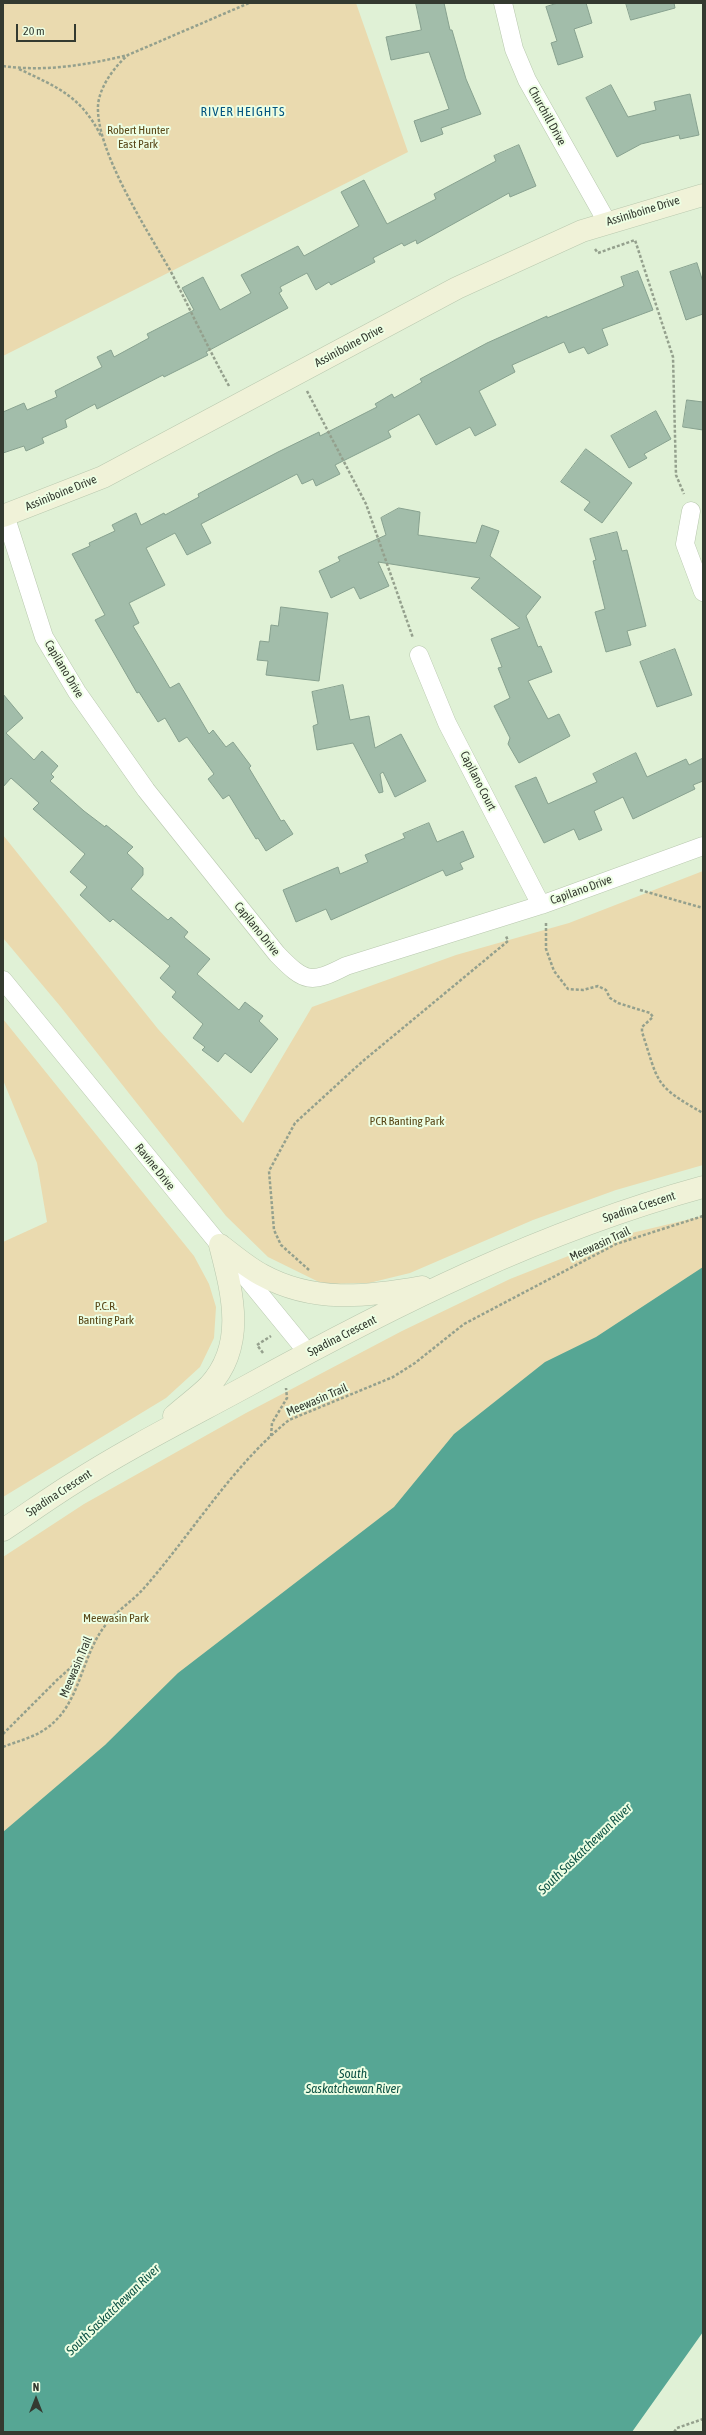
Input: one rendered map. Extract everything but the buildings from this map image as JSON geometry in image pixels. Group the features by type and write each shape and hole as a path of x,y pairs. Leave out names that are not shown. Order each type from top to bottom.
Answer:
{"street":[{"name":"Churchill Drive","path":"502,3 514,49 527,80 607,222"},
{"name":"Assiniboine Drive","path":"4,516 102,476 457,288 582,230 703,195"},
{"path":"691,512 685,544 703,592"},
{"name":"Capilano Drive","path":"4,516 44,637 77,692 146,790 277,954 291,968 307,979 324,978 346,966 541,905 703,846"},
{"name":"Capilano Court","path":"419,655 447,723 541,905"},
{"name":"Ravine Drive","path":"3,980 308,1353"},
{"name":"Spadina Crescent","path":"3,1530 72,1483 143,1443 274,1371 444,1283 522,1249 591,1222 703,1187"},
{"path":"220,1245 261,1275 289,1288 314,1294 338,1296 378,1295 444,1283"},
{"path":"143,1443 209,1385 222,1366 228,1352 234,1322 234,1306 220,1245"}],"path":[{"path":"3,66 19,68 86,65 128,55 249,3"},
{"path":"102,138 98,105 104,87 114,70 128,55"},
{"path":"19,68 68,93 92,119 144,228 169,270 228,384"},
{"path":"582,230 598,253 635,240 673,357 676,475"},
{"path":"308,393 366,504 419,655"},
{"path":"641,890 703,908"},
{"path":"541,905 547,928 546,949 560,980 568,989 573,990 598,986 606,990 610,998 650,1013 653,1017 642,1026 642,1032 654,1074 662,1086 676,1098 703,1113"},
{"path":"314,1294 317,1278 281,1245 274,1230 269,1171 300,1117 362,1062 508,941 501,918"},
{"name":"Meewasin Trail","path":"3,1747 39,1733 61,1716 69,1706 91,1650 108,1622 144,1588 221,1492 271,1436 289,1420 393,1377 415,1363 464,1324 616,1244 703,1216"},
{"path":"271,1436 272,1423 287,1398 287,1389 257,1345 285,1326"},
{"path":"3,1734 57,1680 91,1650"},
{"path":"674,2432 677,2428 703,2419"}],"green space":[{"name":"Robert Hunter East Park","path":"3,3 356,3 408,152 3,356"},
{"name":"PCR Banting Park","path":"3,835 158,1029 243,1123 312,1007 456,955 569,923 703,871 703,1165 616,1190 533,1220 410,1273 369,1283 323,1284 268,1257 226,1216 60,1006 3,938"},
{"name":"P.C.R. Banting Park","path":"3,1019 194,1256 209,1284 216,1307 214,1338 200,1367 166,1398 3,1497 3,1242 47,1222 37,1163 3,1080"},
{"name":"Meewasin Park","path":"703,1216 703,1294 3,1879 3,1557 84,1504 246,1413 402,1331 510,1279 619,1236"}],"water":[{"name":"South Saskatchewan River","path":"703,1267 703,2332 632,2432 3,2432 3,1832 105,1745 178,1673 394,1507 454,1434 545,1362 596,1337"}],"district":[{"name":"RIVER HEIGHTS","path":"243,112"}]}
